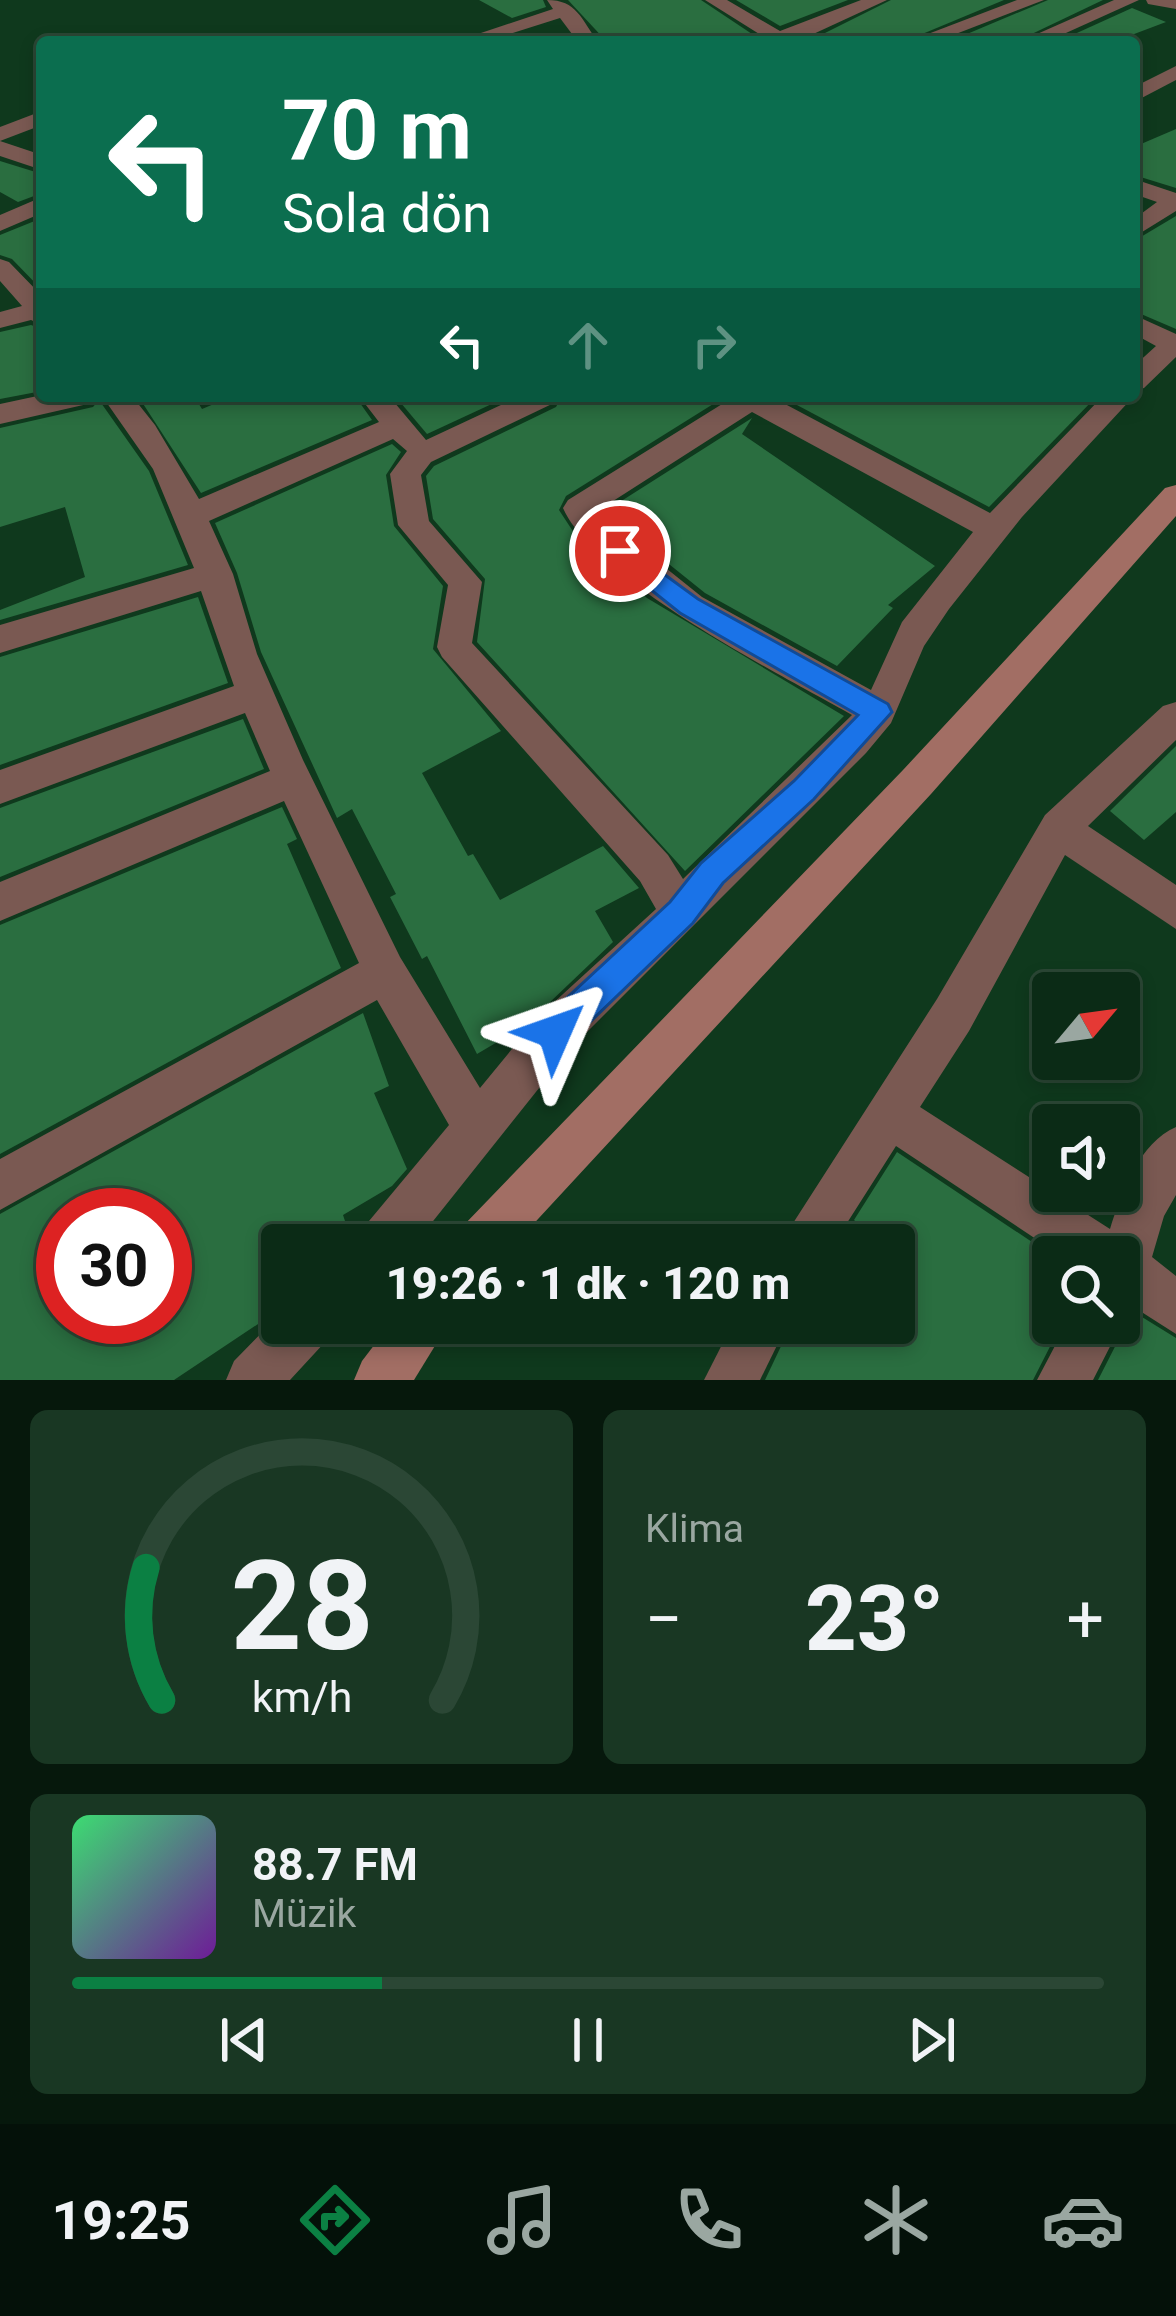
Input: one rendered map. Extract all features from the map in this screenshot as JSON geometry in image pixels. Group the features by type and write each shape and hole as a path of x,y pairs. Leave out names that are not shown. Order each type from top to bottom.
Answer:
{"street":[{"path":"792,36 878,0"},
{"path":"934,36 1035,0"},
{"path":"1043,36 1130,0"},
{"path":"1155,0 1176,4"},
{"path":"718,1 776,36"},
{"path":"480,36 562,5 584,36"},
{"path":"1140,93 1176,72"},
{"path":"0,135 36,119"},
{"path":"1140,188 1175,201"},
{"path":"1140,226 1175,201"},
{"path":"0,224 36,207"},
{"path":"7,273 36,310"},
{"path":"0,320 36,314"},
{"path":"1140,326 1175,343 1140,376"},
{"path":"0,414 55,402"},
{"path":"122,402 149,432 193,515 254,694 385,972 477,1128"},
{"path":"378,402 410,440 405,474 414,525 465,582 454,647 654,868 682,913"},
{"path":"193,515 522,402"},
{"path":"748,402 579,508 586,524 689,606 878,712"},
{"path":"761,402 994,529"},
{"path":"399,1224 555,1032 682,913 712,873 804,790 878,712 910,637 994,529 1114,402"},
{"path":"500,1224 917,782 1176,496"},
{"path":"0,639 216,574"},
{"path":"0,787 254,694"},
{"path":"817,1224 953,1015 1059,828 1176,717"},
{"path":"0,902 296,778"},
{"path":"1059,828 1176,909"},
{"path":"0,1186 385,972"},
{"path":"889,1113 1071,1236"},
{"path":"1130,1236 1142,1205 1176,1151"},
{"path":"1140,1284 1176,1309"},
{"path":"253,1380 288,1344"},
{"path":"381,1380 408,1344"},
{"path":"731,1380 751,1344"},
{"path":"1064,1380 1084,1344"}],"building":[{"path":"479,0 543,0 546,7 512,18"},
{"path":"568,0 701,0 755,36 601,36"},
{"path":"736,0 848,0 780,26"},
{"path":"891,0 1004,0 917,36 819,36"},
{"path":"1048,0 1103,0 1028,36 962,36"},
{"path":"1132,8 1166,22 1129,36 1070,36"},
{"path":"1176,129 1176,188 1140,177 1140,144"},
{"path":"0,161 36,172 36,195 18,202 0,192"},
{"path":"1176,216 1176,329 1140,314 1140,237"},
{"path":"36,220 36,284 12,259 0,255 0,235"},
{"path":"36,327 36,392 0,399 0,332"},
{"path":"100,402 149,471 188,565 0,620 0,610 85,577 65,507 0,527 0,428"},
{"path":"142,402 198,402 202,409 219,402 359,402 372,420 201,493"},
{"path":"400,402 496,402 427,434"},
{"path":"559,402 716,402 566,496 559,510 578,539 647,598 844,716 685,871 477,642 485,579 433,519 426,476 434,466"},
{"path":"791,402 1091,402 989,507"},
{"path":"752,418 742,434 935,566 888,605 893,608 837,666 705,593 604,512"},
{"path":"392,444 401,452 386,475 394,526 443,586 433,649 501,731 422,773 468,856 473,854 500,900 603,846 639,888 595,911 613,942 526,1025 477,1054 427,956 422,959 390,897 396,894 352,809 337,818 261,652 237,573 215,523"},
{"path":"198,597 228,683 0,765 0,657"},
{"path":"243,719 264,769 0,877 0,808"},
{"path":"1176,746 1176,812 1144,840 1110,811"},
{"path":"282,807 297,839 287,844 341,968 0,1154 0,925"},
{"path":"363,1013 389,1086 374,1093 407,1169 392,1186 343,1215 346,1224 261,1224 261,1322 174,1380 0,1380 0,1214 36,1194 36,1344 192,1344 192,1188 47,1188"},
{"path":"897,1152 1032,1242 1032,1344 1051,1344 1033,1380 765,1380 782,1344 915,1344 915,1224 858,1224 854,1220"},
{"path":"1140,1316 1176,1338 1176,1380 1098,1380 1116,1344 1140,1344"}],"route":[{"path":"555,1032 682,913 712,873 804,790 878,712 689,606 620,551"}]}
